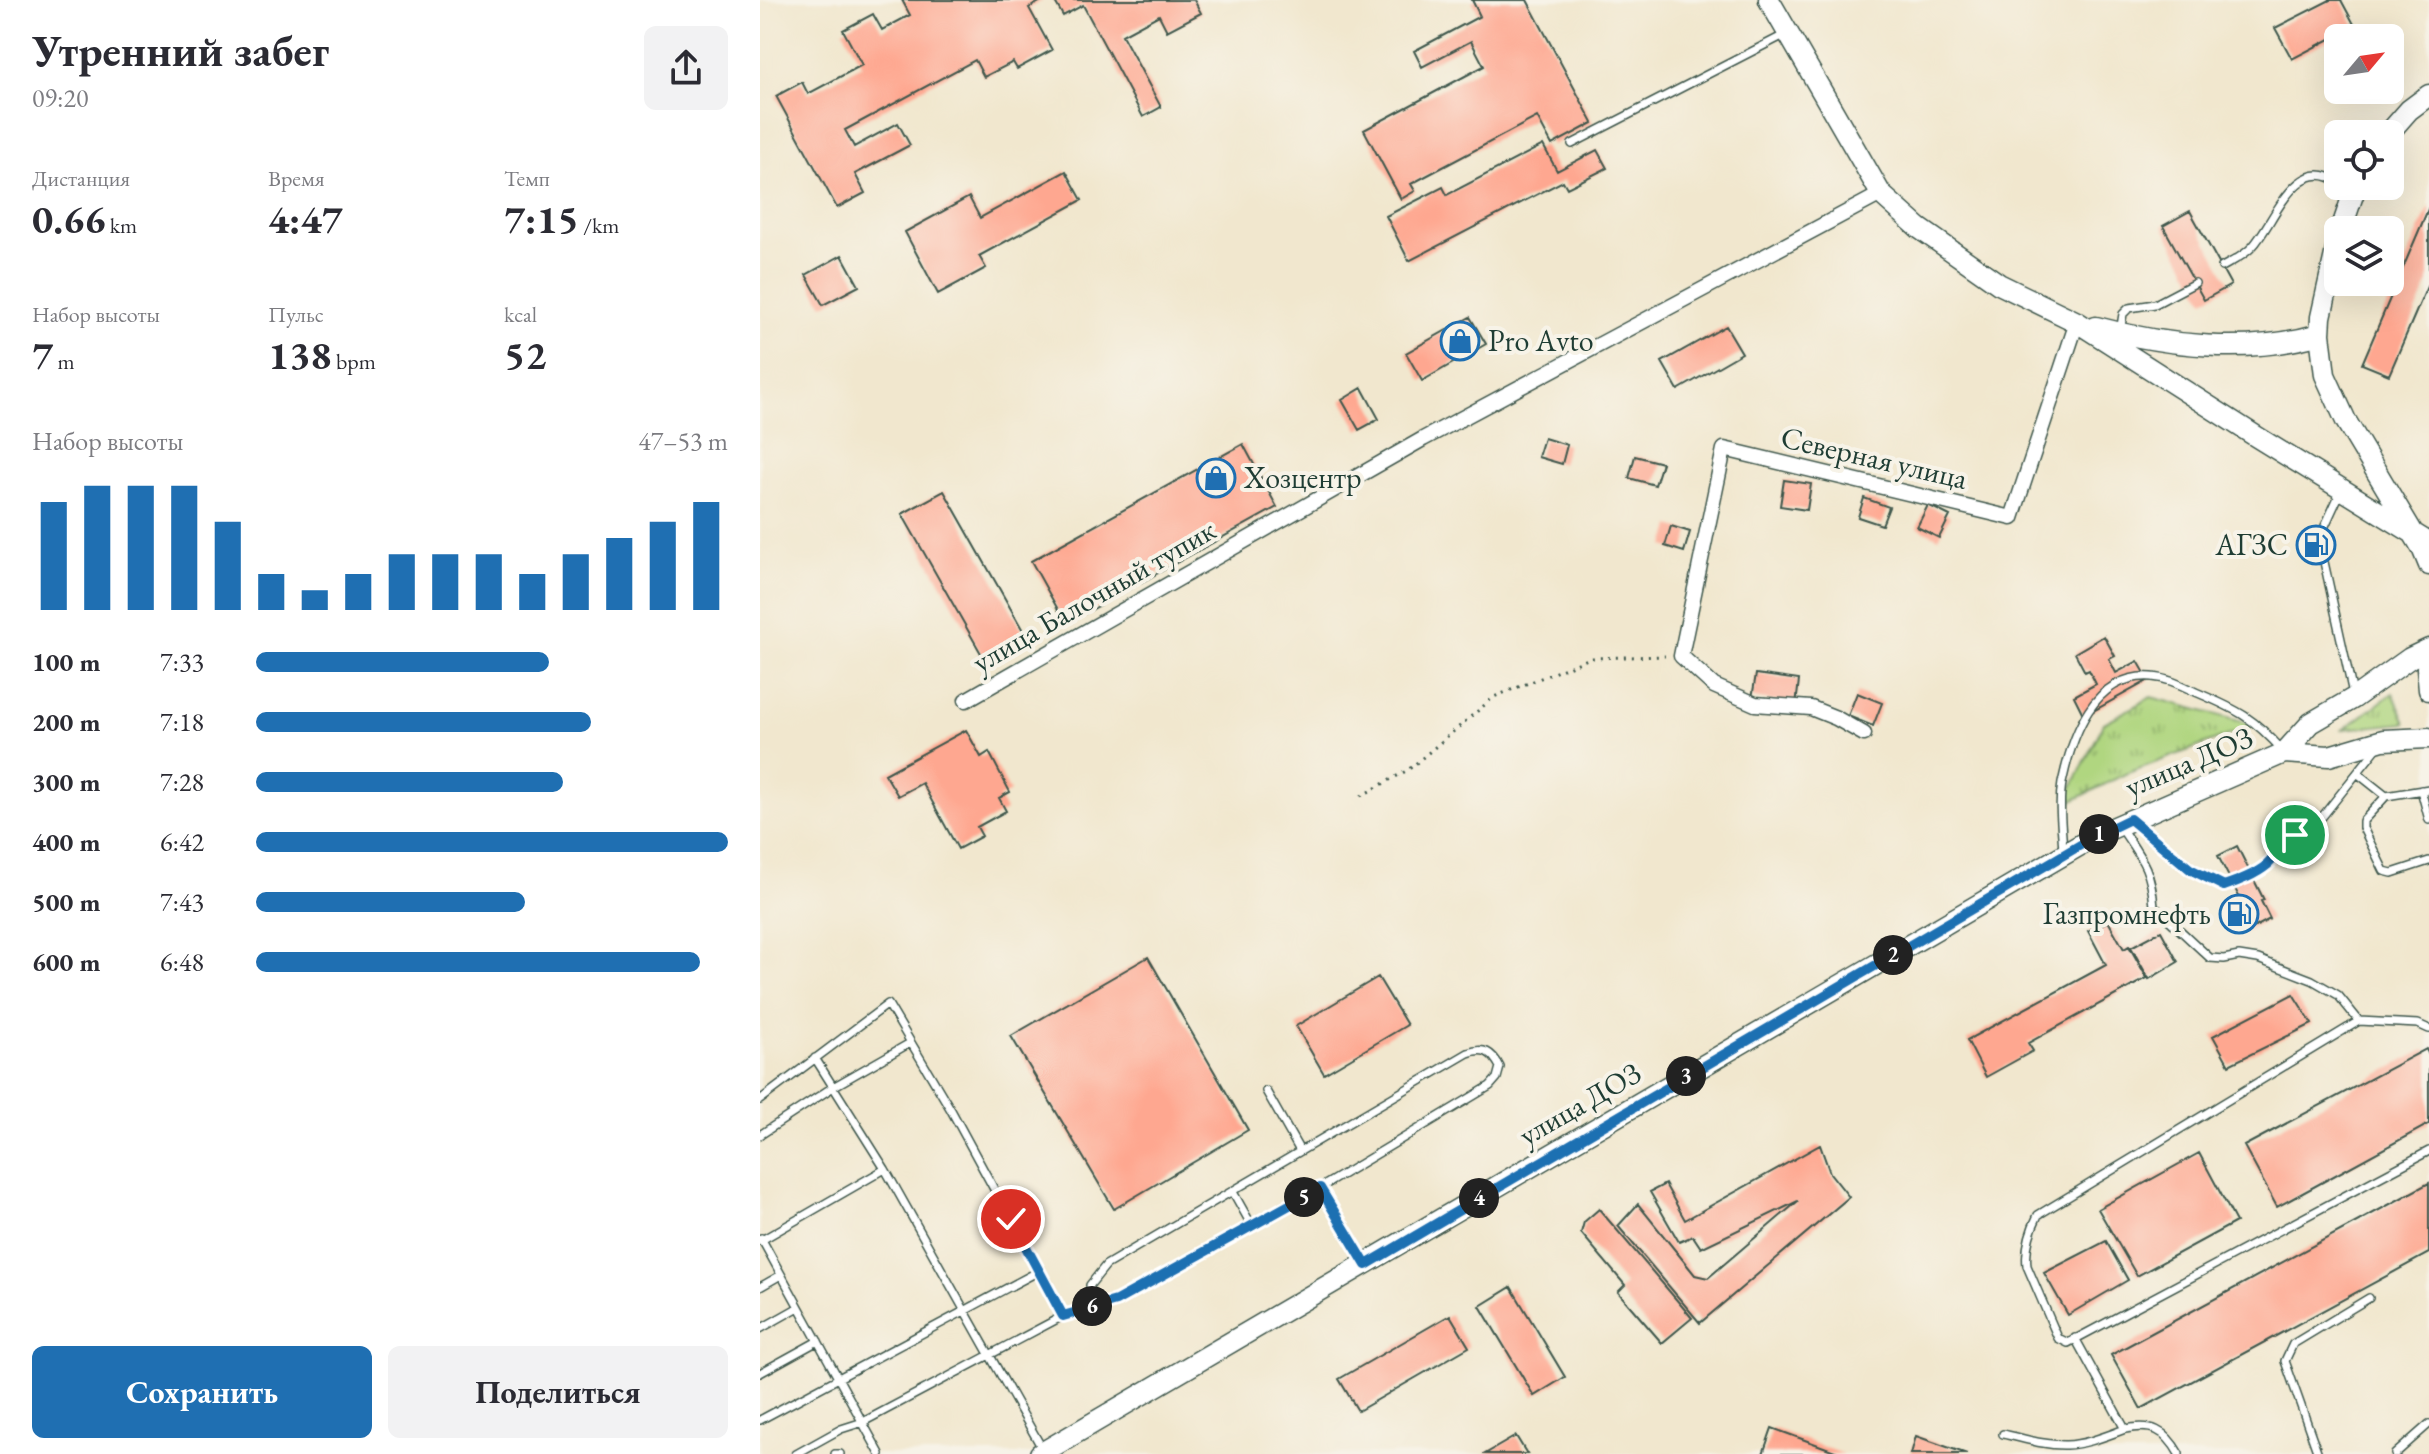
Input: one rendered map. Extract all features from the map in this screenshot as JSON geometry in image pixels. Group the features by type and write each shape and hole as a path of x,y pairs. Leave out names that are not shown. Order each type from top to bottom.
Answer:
{"main road":[{"path":"1769,0 1881,194 1919,228 1999,284 2077,322 2429,543"},
{"path":"2400,120 2429,95"},
{"path":"2325,296 2320,334 2325,375 2332,393 2429,565"},
{"path":"2077,322 2170,341 2234,345 2296,341 2320,334"},
{"path":"2284,753 2311,723 2354,698 2410,658 2429,649"},
{"path":"2429,659 2429,690"},
{"path":"2284,753 2329,756 2383,740 2429,738"},
{"name":"улица ДОЗ","path":"1042,1453 2063,855 2124,822 2284,753"}],"street":[{"name":"улица Балочный тупик","path":"966,700 1423,439 1881,194"},
{"name":"Северная улица","path":"1681,656 1724,449 2012,518 2077,322"},
{"path":"1681,656 1714,686 1755,704 1811,708 1864,734"}],"lane":[{"path":"1572,144 1788,33"},
{"path":"2222,267 2246,254 2256,243 2293,185 2324,176"},
{"path":"2120,333 2123,314 2129,308 2155,304 2195,283"},
{"path":"2342,489 2319,539 2354,698"},
{"path":"2063,855 2062,784 2082,719 2090,705 2109,689 2135,677 2156,677 2174,682 2237,710 2262,727 2284,753"},
{"path":"2124,822 2190,869 2224,886 2267,865 2282,845 2322,817 2383,740"},
{"path":"2357,773 2386,796"},
{"path":"2429,820 2425,790 2386,796 2363,821 2363,828 2384,871 2392,873 2429,861"},
{"path":"2124,822 2148,868 2154,906 2210,958 2239,956 2258,959 2312,980 2338,995 2359,1021"},
{"path":"760,1100 888,1004 951,1110 1063,1316"},
{"path":"2429,1029 2418,1024 2359,1021 2038,1215 2025,1256 2027,1266 2058,1338 2068,1343 2429,1151"},
{"path":"761,1134 833,1087 910,1043"},
{"path":"796,1454 1063,1316 1116,1301 1320,1188 1490,1086 1497,1078 1500,1067 1494,1055 1486,1050 1468,1053 1106,1265 1090,1285 1091,1306"},
{"path":"815,1058 885,1169 991,1355 1042,1453"},
{"path":"1266,1091 1300,1151"},
{"path":"880,1454 761,1239 885,1169"},
{"path":"1320,1188 1366,1265"},
{"path":"1233,1192 1252,1226"},
{"path":"760,1420 1039,1271"},
{"path":"760,1287 781,1275"},
{"path":"2318,1454 2285,1361 2293,1344 2369,1298"},
{"path":"760,1329 799,1307"},
{"path":"2075,1338 2125,1429"},
{"path":"760,1373 818,1341"},
{"path":"2395,1454 2429,1424"},
{"path":"2003,1434 2052,1446 2074,1447 2125,1429 2150,1426 2164,1434 2179,1454"}],"path":[{"path":"1361,796 1408,770 1494,697 1590,658 1681,656"}],"green space":[{"path":"2393,693 2406,723 2344,729"},
{"path":"2151,697 2251,727 2125,774 2072,801 2069,793 2104,723"}],"building":[{"path":"902,0 1043,0 1029,8 1052,50 1017,69 1013,62 984,77 975,60 845,130 854,147 898,123 910,145 855,174 865,193 837,208 776,96 802,82 808,94 862,65 843,30 873,14 882,30 910,15"},
{"path":"1054,0 1194,0 1201,13 1167,31 1159,15 1122,35 1161,107 1143,117 1083,5 1063,16"},
{"path":"1472,0 1527,0 1593,123 1552,145 1537,117 1411,184 1415,191 1401,199 1364,130 1484,66 1471,41 1422,67 1414,51 1480,16"},
{"path":"2330,0 2341,0 2354,24 2324,24 2324,42 2292,59 2275,28"},
{"path":"1543,145 1557,171 1597,150 1607,168 1567,188 1563,181 1409,261 1386,216 1443,187 1447,195"},
{"path":"1066,171 1082,200 979,256 986,268 938,294 905,232 969,197 980,218"},
{"path":"2429,207 2429,282 2389,375 2362,364 2391,296 2404,296 2404,266"},
{"path":"2190,211 2231,285 2204,300 2163,226"},
{"path":"842,255 859,286 823,305 806,275"},
{"path":"1470,317 1486,344 1422,381 1406,353"},
{"path":"1726,326 1742,353 1678,390 1662,362"},
{"path":"1362,388 1379,419 1359,430 1342,400"},
{"path":"1544,438 1567,445 1562,464 1538,457"},
{"path":"1243,444 1277,507 1066,624 1031,561"},
{"path":"1635,456 1662,463 1655,485 1629,478"},
{"path":"1784,480 1811,484 1807,510 1780,506"},
{"path":"944,491 1029,641 987,664 902,514"},
{"path":"1864,498 1889,507 1882,525 1858,517"},
{"path":"1928,505 1950,516 1939,538 1917,527"},
{"path":"1671,526 1690,532 1684,552 1665,546"},
{"path":"2104,636 2115,656 2109,659 2116,673 2138,661 2149,680 2084,716 2074,696 2096,684 2075,653"},
{"path":"1756,674 1799,680 1796,705 1752,698"},
{"path":"1857,693 1882,703 1873,726 1848,716"},
{"path":"966,730 981,757 989,752 1010,792 999,798 1006,811 977,827 982,836 958,849 922,783 898,796 885,774"},
{"path":"2237,846 2270,919 2244,933 2233,914 2245,908 2218,856"},
{"path":"2108,921 2124,949 2129,946 2147,978 2028,1043 2033,1051 1986,1077 1967,1040 2106,965 2088,931"},
{"path":"2161,931 2178,962 2149,979 2131,947"},
{"path":"1148,957 1248,1130 1114,1209 1011,1036"},
{"path":"1378,977 1407,1025 1324,1074 1296,1026"},
{"path":"2293,994 2312,1024 2229,1065 2213,1036"},
{"path":"2426,1049 2429,1055 2429,1124 2277,1207 2244,1146"},
{"path":"1820,1145 1830,1173 1849,1197 1700,1323 1618,1226 1638,1204 1695,1275 1708,1278 1798,1201 1701,1248 1693,1236 1679,1242 1650,1192 1665,1184 1685,1220"},
{"path":"2199,1153 2236,1222 2137,1276 2098,1209"},
{"path":"2429,1183 2429,1253 2141,1409 2111,1355"},
{"path":"1599,1209 1692,1318 1662,1343 1618,1292 1625,1285 1581,1233 1584,1222"},
{"path":"2106,1241 2128,1280 2068,1315 2044,1273"},
{"path":"1511,1287 1565,1377 1534,1396 1480,1306"},
{"path":"1450,1315 1469,1347 1358,1411 1339,1379"},
{"path":"1772,1428 1843,1454 1763,1454"},
{"path":"1516,1436 1527,1454 1485,1454"},
{"path":"1916,1436 1967,1454 1911,1454"}],"place":[{"name":"Pro Аvto","path":"1460,341"},
{"name":"Хозцентр","path":"1216,478"},
{"name":"АГЗС","path":"2316,545"},
{"name":"Газпромнефть","path":"2239,914"}],"route":[{"path":"1011,1219 1063,1316 1116,1301 1320,1188 1366,1265 2099,834 2130,819 2190,869 2224,886 2267,865 2282,845 2295,835"}]}
